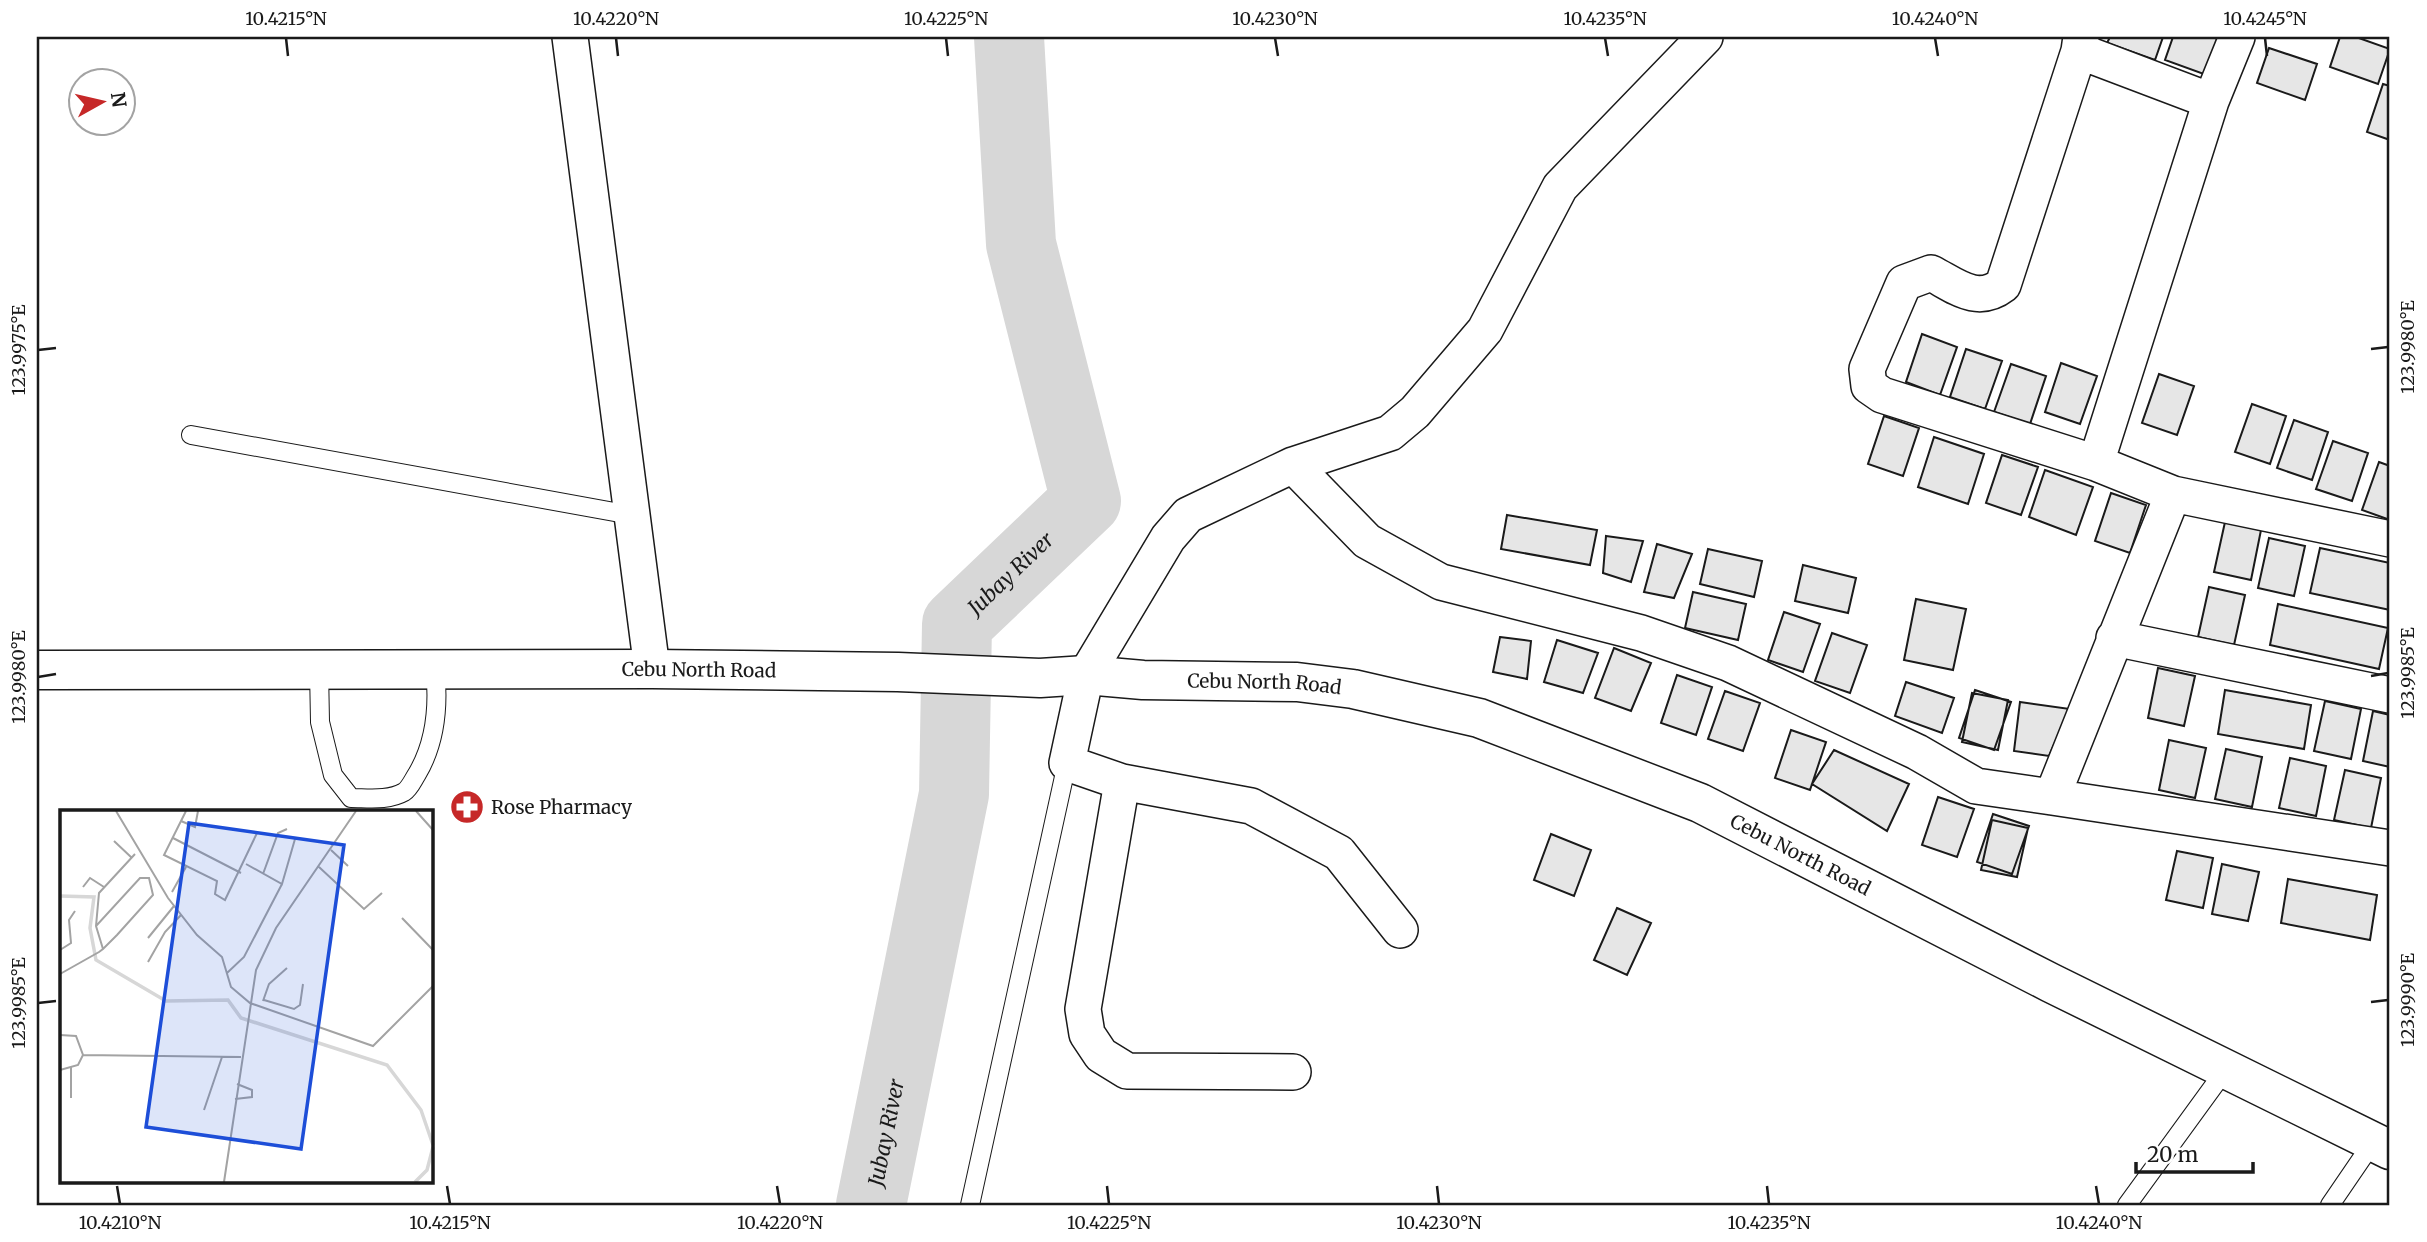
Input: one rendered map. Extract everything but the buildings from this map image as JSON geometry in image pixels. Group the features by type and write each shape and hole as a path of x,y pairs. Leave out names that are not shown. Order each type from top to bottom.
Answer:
{"highway":[{"name":"Cebu North Road","path":"37,670 652,669 898,672 1040,678 1086,675 1143,680 1308,684 1353,689 1479,718 1700,803 2051,983 2382,1146"}],"street":[{"path":"570,37 652,669"},
{"path":"2096,463 2210,101 2237,37"},
{"path":"1400,930 1339,853 1251,806 1122,782 1067,763 1086,675 1168,538 1188,515 1293,466 1390,433 1415,412 1485,330 1560,187 1699,39"},
{"path":"2210,101 2080,44 2003,285 1992,294 1976,296 1931,273 1904,284 1867,369 1869,386 1882,395 2096,463 2173,494 2390,539"},
{"path":"1293,466 1367,541 1441,582 1641,633 1728,663 1917,752 1976,786 2390,848"},
{"path":"2052,797 2173,494"},
{"path":"2114,638 2390,695"},
{"path":"1122,782 1083,1009 1087,1034 1101,1055 1127,1070 1293,1072"}],"lane":[{"path":"191,435 631,515"},
{"path":"319,670 320,722 333,775 351,798 389,797 407,790 421,768 434,732 438,698 435,670"},
{"path":"970,1205 1067,763"},
{"path":"2127,1205 2226,1069"},
{"path":"2330,1205 2382,1146"}],"waterway":[{"name":"Jubay River","path":"871,1205 954,794 957,624 1086,501 1021,244 1009,37"}],"place":[{"name":"Rose Pharmacy","path":"467,807"}]}
